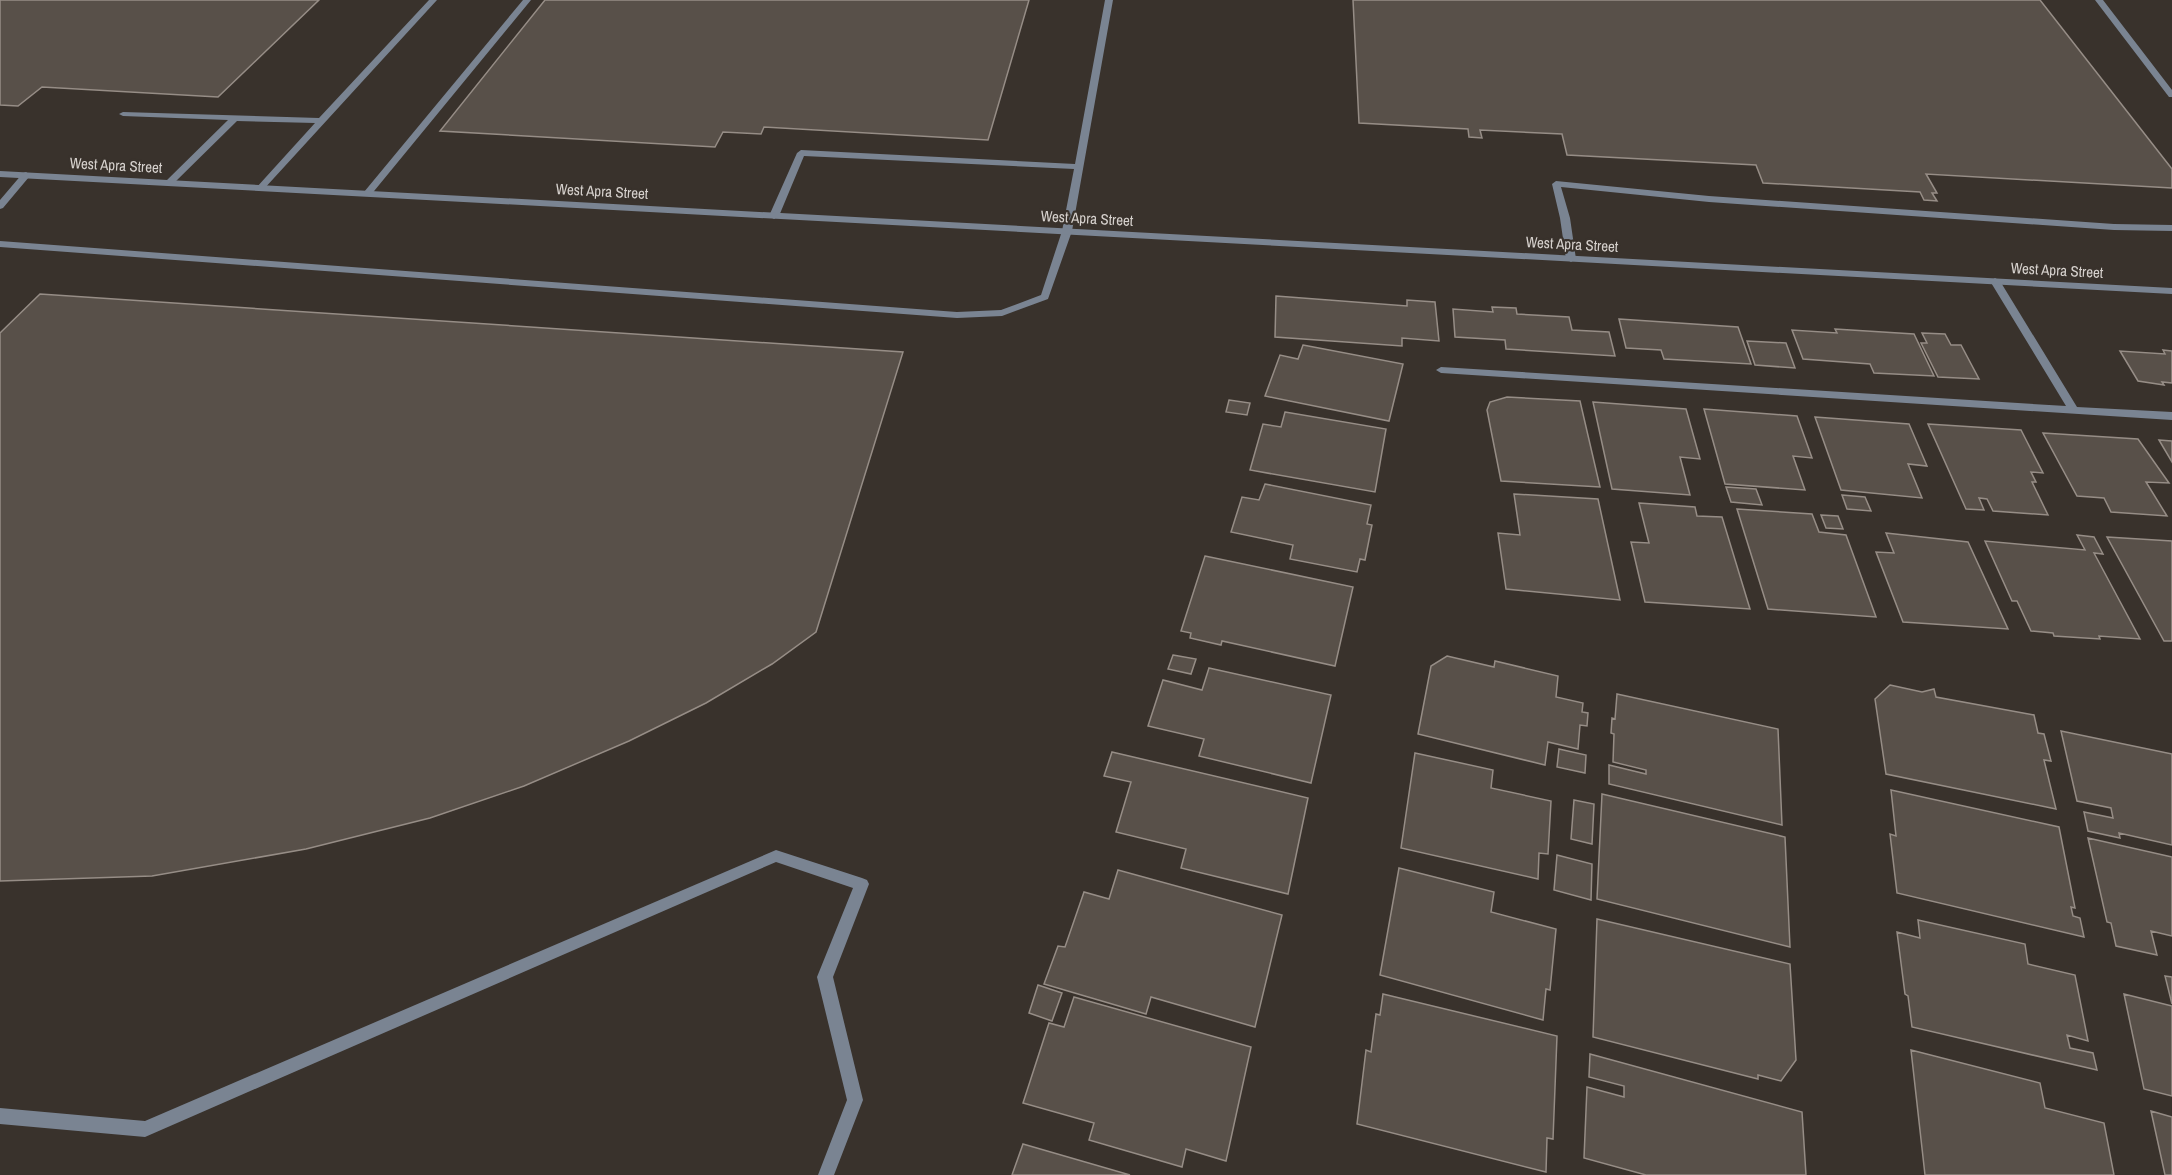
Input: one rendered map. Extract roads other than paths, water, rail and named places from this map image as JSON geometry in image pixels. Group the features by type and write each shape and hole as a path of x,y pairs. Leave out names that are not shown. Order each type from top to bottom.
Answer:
{"street":[{"path":"260,188 433,0"},
{"path":"367,194 527,0"},
{"path":"0,244 957,315 1002,313 1045,297 1067,231 1109,0"},
{"path":"2099,0 2172,95"},
{"path":"123,114 322,121"},
{"path":"169,183 235,118"},
{"path":"774,216 801,153 1079,167"},
{"name":"West Apra Street","path":"0,174 2172,291"},
{"path":"0,206 26,175"},
{"path":"1571,259 1565,218 1556,184 1709,199 2114,227 2172,228"},
{"path":"1995,281 2074,410"},
{"path":"1441,370 2172,416"},
{"path":"0,1116 145,1129 776,856 862,884 825,977 855,1100 826,1175"}]}
